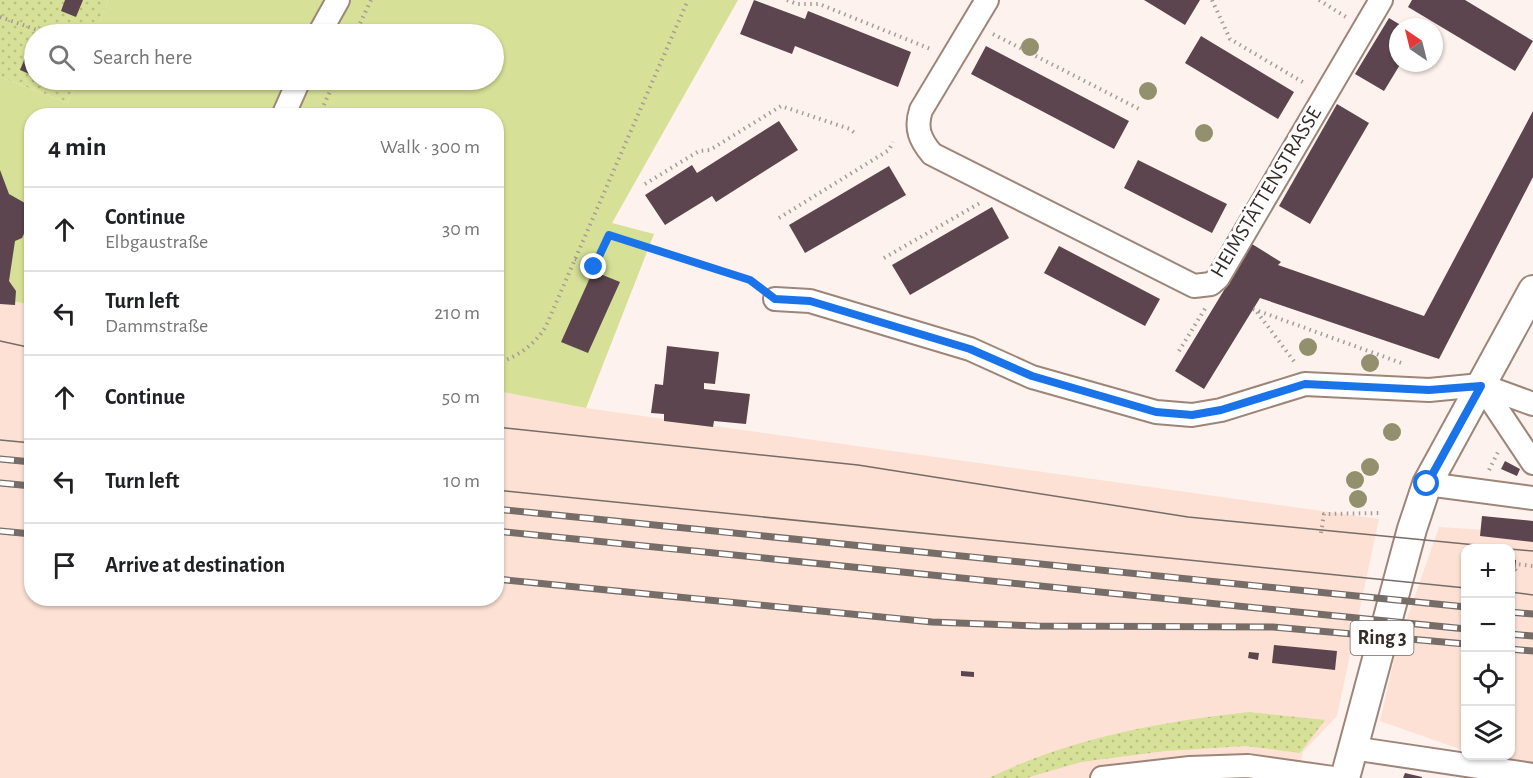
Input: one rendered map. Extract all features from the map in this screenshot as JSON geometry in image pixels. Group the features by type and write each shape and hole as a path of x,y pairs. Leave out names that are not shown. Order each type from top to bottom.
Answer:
{"main road":[{"name":"Ring 3","path":"1345,778 1412,529 1427,484 1533,290"}],"street":[{"path":"325,24 338,0"},
{"name":"HEIMSTÄTTENSTRASSE","path":"987,0 921,110 918,119 920,137 932,154 1194,286 1202,287 1218,278 1381,0"},
{"path":"287,108 295,90"},
{"path":"775,299 810,301 970,349 1032,376 1156,412 1192,415 1221,410 1305,384 1429,390 1481,386 1533,404"},
{"path":"1481,386 1533,463"},
{"path":"1427,484 1533,498"},
{"path":"1352,748 1533,776"},
{"path":"1102,778 1190,768 1248,766 1333,778"}],"path":[{"path":"360,24 371,0"},
{"path":"504,361 515,357 538,339 688,0"},
{"path":"787,0 797,4 819,4 942,54"},
{"path":"1212,0 1230,39 1316,90"},
{"path":"1319,0 1347,18"},
{"path":"0,17 24,25"},
{"path":"982,29 1139,110"},
{"path":"323,108 331,90"},
{"path":"645,184 699,151 710,150 781,106 850,129 857,135"},
{"path":"779,218 889,150 893,142"},
{"path":"884,258 989,198"},
{"path":"575,259 594,267 609,235 750,280 775,299"},
{"path":"1179,351 1211,299"},
{"path":"1299,369 1255,310 1411,367"},
{"path":"1485,478 1501,447"},
{"path":"1321,533 1324,514 1381,513"},
{"path":"1516,571 1513,567 1517,564 1533,566"}],"shaded area":[{"path":"0,298 24,303 24,606 504,606 504,392 586,408 1379,519 1337,716 1303,752 1297,778 0,778"},
{"path":"1439,527 1533,533 1533,772 1493,760 1515,760 1515,544 1461,544 1461,750 1380,721 1397,647"}],"green space":[{"path":"0,0 108,0 99,24 24,24 24,86 0,77"},
{"path":"108,0 738,0 612,223 654,234 586,408 504,392 504,108 24,108 24,303 0,298 0,77 24,86 24,90 34,90 68,103 73,90 504,90 504,24 99,24"},
{"path":"34,90 73,90 68,103"},
{"path":"1249,712 1325,720 1300,753 1246,746 1165,751 1081,762 1026,778 989,778 1020,764 1084,742 1182,721"}],"building":[{"path":"65,0 83,0 76,17 61,11"},
{"path":"754,0 805,19 808,11 911,52 898,87 795,46 792,54 740,34"},
{"path":"1144,0 1200,0 1185,25"},
{"path":"1412,0 1465,0 1533,41 1515,71 1443,28 1443,18 1426,18 1408,7"},
{"path":"1389,18 1389,72 1396,72 1384,91 1355,74"},
{"path":"1201,36 1294,92 1278,119 1185,63"},
{"path":"986,46 1129,121 1114,149 971,74"},
{"path":"24,60 24,72 20,70"},
{"path":"1337,104 1369,123 1310,224 1279,206"},
{"path":"1533,111 1533,177 1439,359 1260,298 1204,389 1175,371 1252,244 1281,262 1278,265 1424,316"},
{"path":"779,121 798,150 716,202 712,196 665,225 645,195 692,165 697,173"},
{"path":"1138,160 1227,204 1212,233 1124,188"},
{"path":"889,166 906,195 805,253 789,225"},
{"path":"0,170 9,194 24,202 24,234 22,238 15,241 9,281 16,291 15,305 0,304"},
{"path":"992,207 1009,238 910,295 892,265"},
{"path":"1059,246 1160,299 1145,326 1044,273"},
{"path":"593,271 620,282 588,353 561,342"},
{"path":"667,346 719,352 715,384 704,383 704,389 750,394 746,424 714,421 713,427 664,421 664,414 651,413 655,384 663,385"},
{"path":"1505,461 1520,469 1517,476 1501,469"},
{"path":"1482,516 1533,521 1533,542 1480,536"},
{"path":"1274,645 1337,651 1335,670 1272,663"},
{"path":"1249,652 1259,653 1258,660 1248,658"},
{"path":"961,671 974,672 974,677 961,676"},
{"path":"1405,773 1422,777 1422,778 1403,778"}],"tram line":[{"path":"0,341 24,346"},
{"path":"504,428 858,465 1188,517 1466,544"},
{"path":"0,440 24,442"},
{"path":"504,491 1461,587"},
{"path":"1515,549 1533,551"},
{"path":"1515,593 1533,595"}],"railway":[{"path":"0,459 24,461"},
{"path":"0,483 24,485"},
{"path":"504,510 1461,606"},
{"path":"0,531 24,533"},
{"path":"504,532 1461,628"},
{"path":"504,580 932,622 1037,626 1273,627 1461,644"},
{"path":"1515,612 1533,614"},
{"path":"1515,634 1533,636"},
{"path":"1515,649 1533,651"}],"route":[{"path":"594,267 609,235 750,280 775,299 810,301 970,349 1032,376 1156,412 1192,415 1221,410 1305,384 1429,390 1481,386 1427,484"}]}
